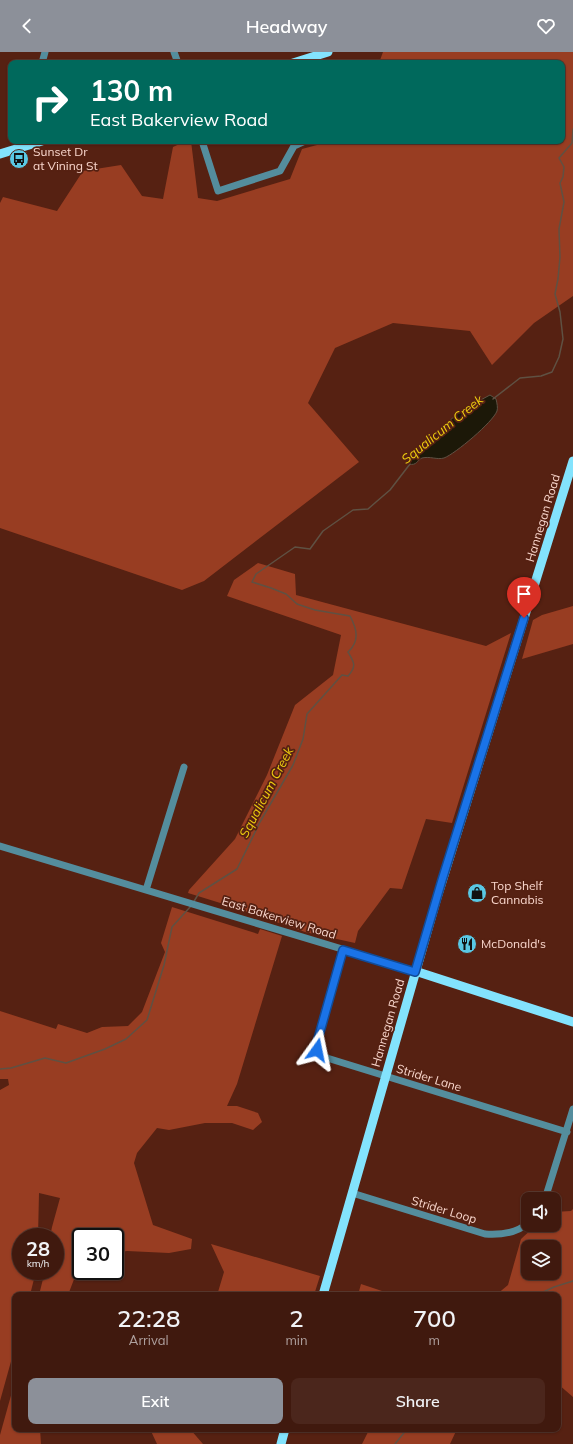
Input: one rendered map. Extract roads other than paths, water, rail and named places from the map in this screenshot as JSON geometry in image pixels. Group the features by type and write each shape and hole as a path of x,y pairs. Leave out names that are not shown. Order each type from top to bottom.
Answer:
{"main road":[{"path":"303,60 328,52"},
{"path":"4,153 14,144"},
{"path":"4,153 30,144"},
{"name":"Hannegan Road","path":"324,1292 442,880 573,462"},
{"name":"East Bakerview Road","path":"415,972 573,1022"},
{"path":"281,1444 284,1432"}],"street":[{"path":"203,144 218,191 280,171 294,146 298,144"},
{"path":"146,890 184,767"},
{"name":"East Bakerview Road","path":"0,846 415,972"},
{"name":"Strider Lane","path":"343,950 316,1046 317,1050 322,1056 567,1132"},
{"path":"546,1192 567,1132 573,1109"},
{"name":"Strider Loop","path":"352,1193 485,1234 501,1235 521,1227"}],"water":[{"path":"490,395 496,399 497,411 489,422 473,437 456,451 444,458 422,458 415,464 409,464 408,460 460,411"}],"waterway":[{"name":"Squalicum Creek","path":"493,399 520,378 541,376 552,372 559,357 563,339 560,312 555,294 560,257 559,229 564,202 560,183 563,177 564,167 559,158 572,143 573,129"},
{"name":"Squalicum Creek","path":"193,903 199,893 237,869 260,822 293,765 303,739 307,714 342,675 348,676 354,667 353,661 348,652 352,648 356,639 356,630 350,616 315,610 297,604 286,594 252,582 256,574 295,547 310,549 323,531 353,510 368,509 390,490 410,464"},
{"name":"Squalicum Creek","path":"0,1069 11,1068 45,1058 66,1063 105,1049 126,1039 147,1020 164,965 172,927 191,906"},
{"path":"543,1292 573,1281"},
{"path":"395,1444 405,1432"}],"place":[{"name":"Sunset Dr at Vining St","path":"19,159"},
{"name":"Top Shelf Cannabis","path":"477,893"},
{"name":"McDonald's","path":"467,944"}]}
